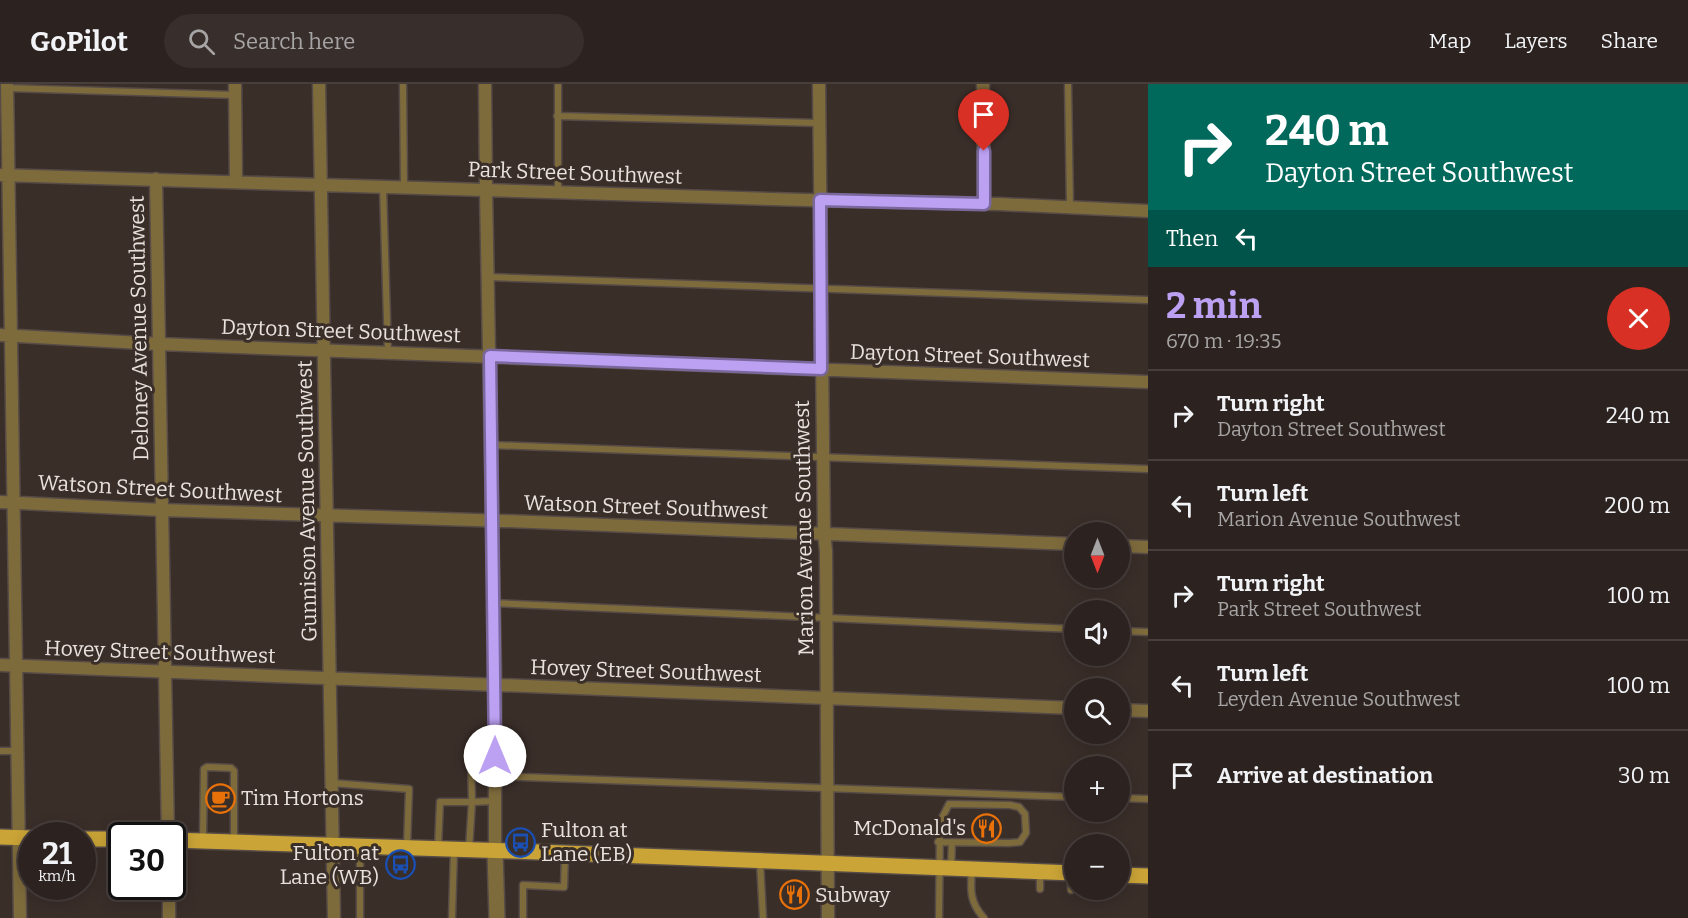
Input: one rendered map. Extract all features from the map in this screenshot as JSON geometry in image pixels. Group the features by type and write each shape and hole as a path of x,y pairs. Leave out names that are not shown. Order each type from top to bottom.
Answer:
{"main road":[{"path":"0,837 18,838"},
{"path":"186,840 1064,873"},
{"path":"1130,875 1148,876"}],"street":[{"name":"Gunnison Avenue Southwest","path":"319,84 334,918"},
{"path":"485,84 497,918"},
{"name":"Marion Avenue Southwest","path":"819,84 821,369 826,551 828,918"},
{"path":"983,84 984,204"},
{"path":"7,86 4,175 6,502 17,666 18,752 24,822"},
{"path":"235,90 236,181"},
{"name":"Park Street Southwest","path":"4,175 984,204 1148,211"},
{"name":"Deloney Avenue Southwest","path":"156,179 168,822"},
{"name":"Dayton Street Southwest","path":"5,336 159,344 1148,382"},
{"name":"Watson Street Southwest","path":"6,502 162,510 1064,544"},
{"path":"1130,547 1148,548"},
{"name":"Hovey Street Southwest","path":"0,665 1064,708"},
{"path":"1130,710 1148,711"},
{"path":"20,918 21,900"},
{"path":"169,900 169,918"}],"lane":[{"path":"403,84 404,188"},
{"path":"558,84 558,192"},
{"path":"1068,84 1070,208"},
{"path":"7,86 235,90"},
{"path":"557,116 819,123"},
{"path":"383,187 388,352"},
{"path":"488,277 1148,300"},
{"path":"491,445 1148,469"},
{"path":"493,603 1064,629"},
{"path":"1130,631 1148,632"},
{"path":"0,751 18,752"},
{"path":"452,918 471,802 471,757 495,756"},
{"path":"204,841 204,769 207,767 231,768 234,771 234,842"},
{"path":"495,776 1064,797"},
{"path":"332,783 409,789 406,848"},
{"path":"1130,798 1148,799"},
{"path":"438,849 440,802 495,801"},
{"path":"938,842 1020,842 1026,833 1025,814 1019,807 1010,805 949,804 940,822 938,842 945,869"},
{"path":"939,918 945,869 952,842"},
{"path":"360,846 360,918"},
{"path":"523,918 523,885 564,887 565,854"},
{"path":"760,861 763,918"},
{"path":"972,870 970,894 984,918"},
{"path":"1040,872 1040,889"}],"place":[{"name":"Tim Hortons","path":"220,798"},
{"name":"McDonald's","path":"987,828"},
{"name":"Fulton at Lane (EB)","path":"520,842"},
{"name":"Fulton at Lane (WB)","path":"400,865"},
{"name":"Subway","path":"794,895"}],"route":[{"path":"495,756 490,356 821,369 820,200 984,204 984,151"}]}
